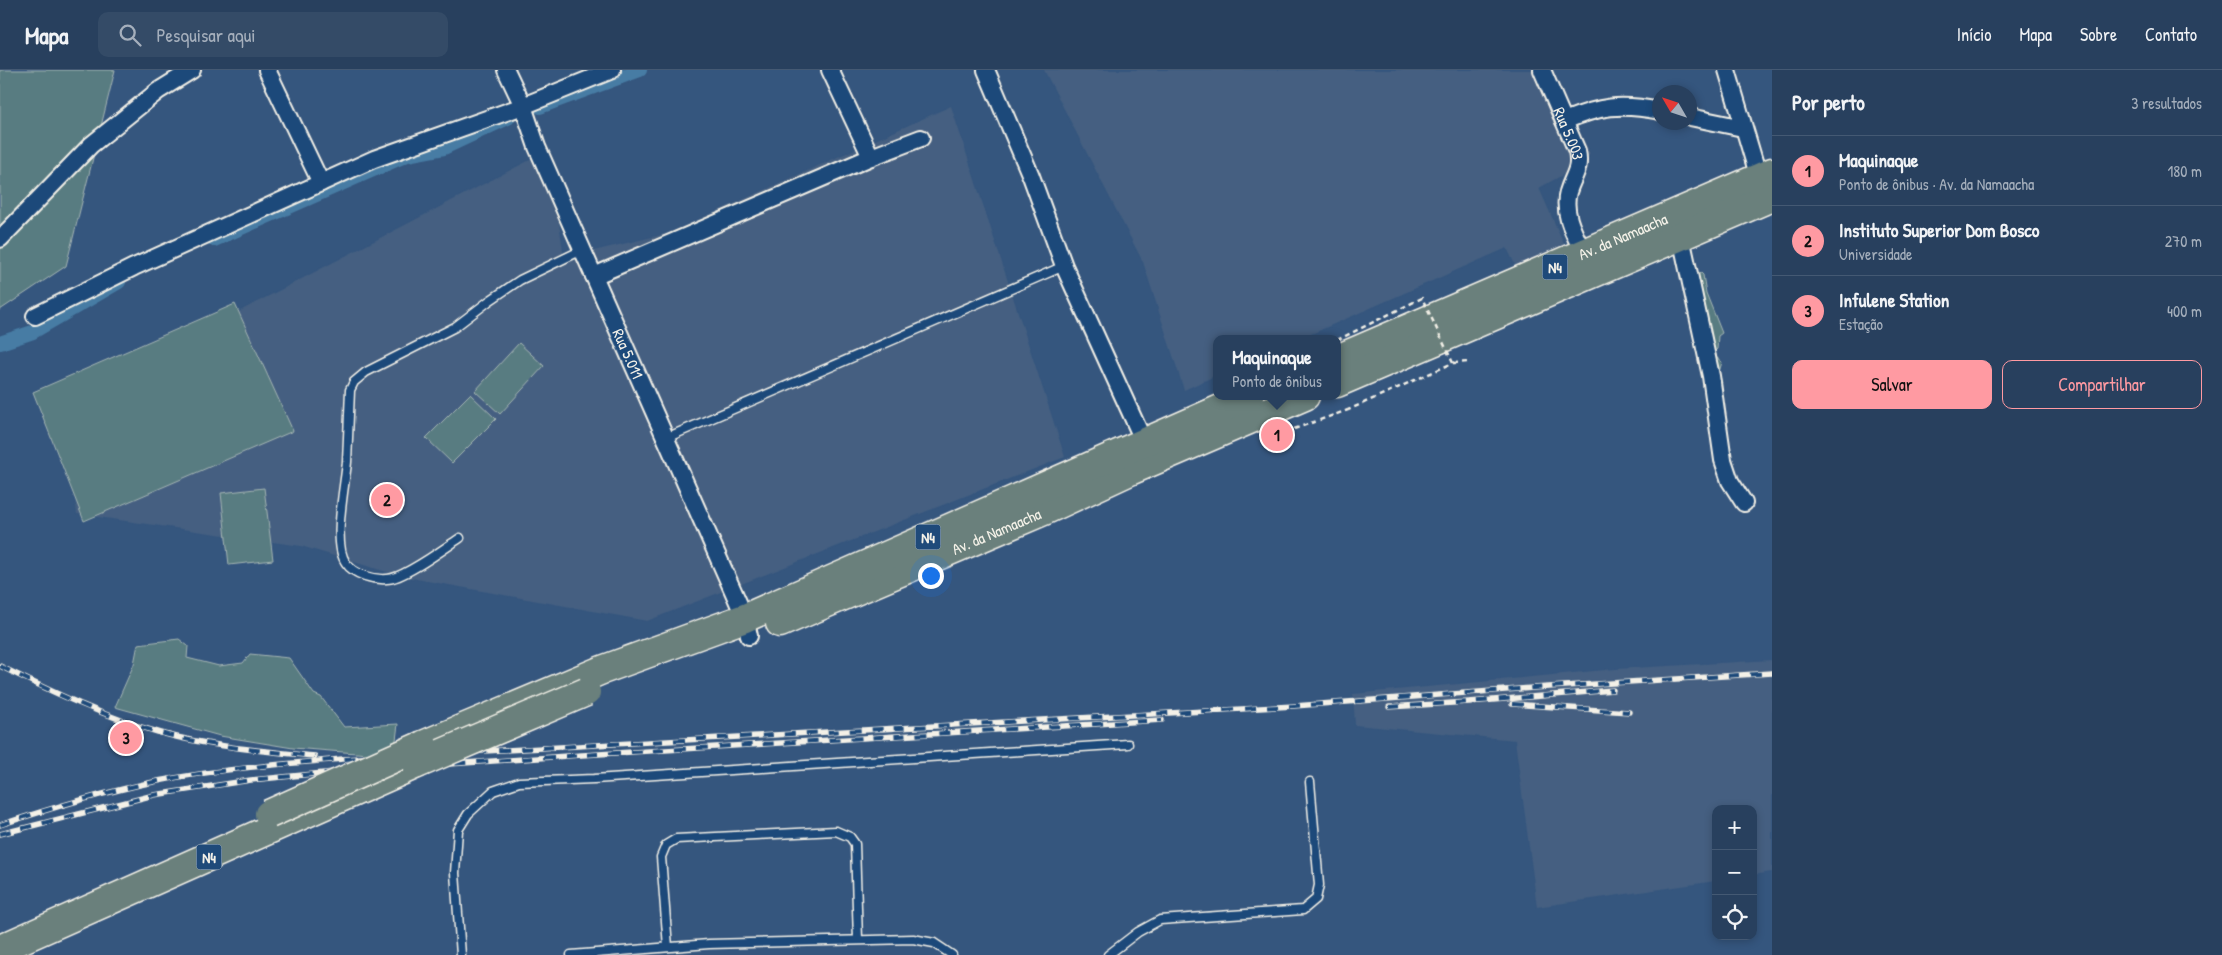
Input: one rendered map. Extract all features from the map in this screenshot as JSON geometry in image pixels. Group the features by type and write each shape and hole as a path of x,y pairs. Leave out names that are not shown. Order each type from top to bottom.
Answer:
{"highway":[{"name":"Av. da Namaacha","path":"1341,357 1584,254 1768,183"},
{"name":"Av. da Namaacha","path":"1341,381 1680,236 1768,183"},
{"name":"Av. da Namaacha","path":"420,755 602,670 747,627 1144,442 1241,400"},
{"name":"Av. da Namaacha","path":"420,755 628,677 747,627 1046,510 1130,471 1296,400"},
{"name":"N4","path":"0,929 269,814 420,755"},
{"name":"N4","path":"0,950 420,755"}],"street":[{"path":"0,239 91,145 158,91 192,70"},
{"path":"267,70 320,183"},
{"name":"Rua 5.011","path":"506,70 523,106 537,147 666,438 747,627"},
{"path":"34,316 134,266 374,159 523,106 612,70"},
{"path":"830,70 871,157"},
{"path":"986,70 1031,176 1064,266 1144,442"},
{"name":"Rua 5.003","path":"1542,70 1578,159 1576,176 1568,191 1566,208 1570,223 1584,254"},
{"path":"1727,70 1744,128 1768,183"},
{"path":"1564,121 1591,110 1606,107 1619,106 1652,110"},
{"path":"1697,118 1744,128"},
{"path":"594,276 871,157 921,138"},
{"path":"1680,236 1711,376 1723,460 1730,481 1744,503"}],"lane":[{"path":"460,538 409,570 389,580 366,577 345,562 341,549 340,526 347,462 350,390 354,382 366,372 455,327 488,301 520,280 582,250"},
{"path":"666,438 1064,266"},
{"path":"460,955 455,873 458,830 468,814 492,791 519,782 594,779 1128,744"},
{"path":"1108,955 1138,932 1160,920 1303,910 1316,899 1319,885 1310,782"},
{"path":"668,947 661,857 666,845 676,839 836,831 850,837 855,844 858,940"},
{"path":"571,955 709,944 913,939 934,943 952,955"}],"path":[{"path":"1341,338 1422,298 1453,363"},
{"path":"1277,435 1348,410 1453,363 1469,362"}],"shaded area":[{"path":"1044,70 1553,70 1590,154 1581,165 1539,188 1567,251 1518,271 1507,248 1309,335 1213,335 1213,377 1184,390 1143,262"},
{"path":"951,106 1065,457 647,621 400,576 301,546 77,514 63,403 549,150 564,258 669,233"},
{"path":"1772,660 1772,872 1757,874 1757,805 1712,805 1712,882 1537,907 1515,740 1355,725 1353,694 1615,669"}],"green space":[{"path":"0,70 115,70 66,266 0,310"},
{"path":"1701,273 1706,293 1722,333 1718,336 1717,349 1715,351 1717,358 1722,362 1719,372 1722,383 1699,365 1700,356 1690,277"},
{"path":"235,304 293,431 84,521 33,392"},
{"path":"519,343 544,366 500,414 475,391"},
{"path":"470,394 496,419 452,463 426,438"},
{"path":"264,488 273,560 229,565 221,493"},
{"path":"179,639 188,646 187,658 219,666 243,663 250,654 289,658 314,694 321,697 344,727 398,724 394,756 293,748 220,736 115,707 134,664 138,644"}],"waterway":[{"path":"540,107 640,70"},
{"path":"214,240 407,155 444,148 508,118"},
{"path":"0,343 33,332 119,282"}],"railway":[{"path":"0,666 79,703 140,727 180,738 218,745 315,756"},
{"path":"0,825 78,801 158,781 227,770 343,759 1294,706 1772,673"},
{"path":"1389,707 1613,690"},
{"path":"1512,704 1629,712"},
{"path":"0,834 154,795 251,780 345,771 582,755 1162,720"}],"place":[{"name":"Maquinaque","path":"1277,435"},
{"name":"Instituto Superior Dom Bosco","path":"387,500"},
{"name":"Infulene Station","path":"126,738"}]}
